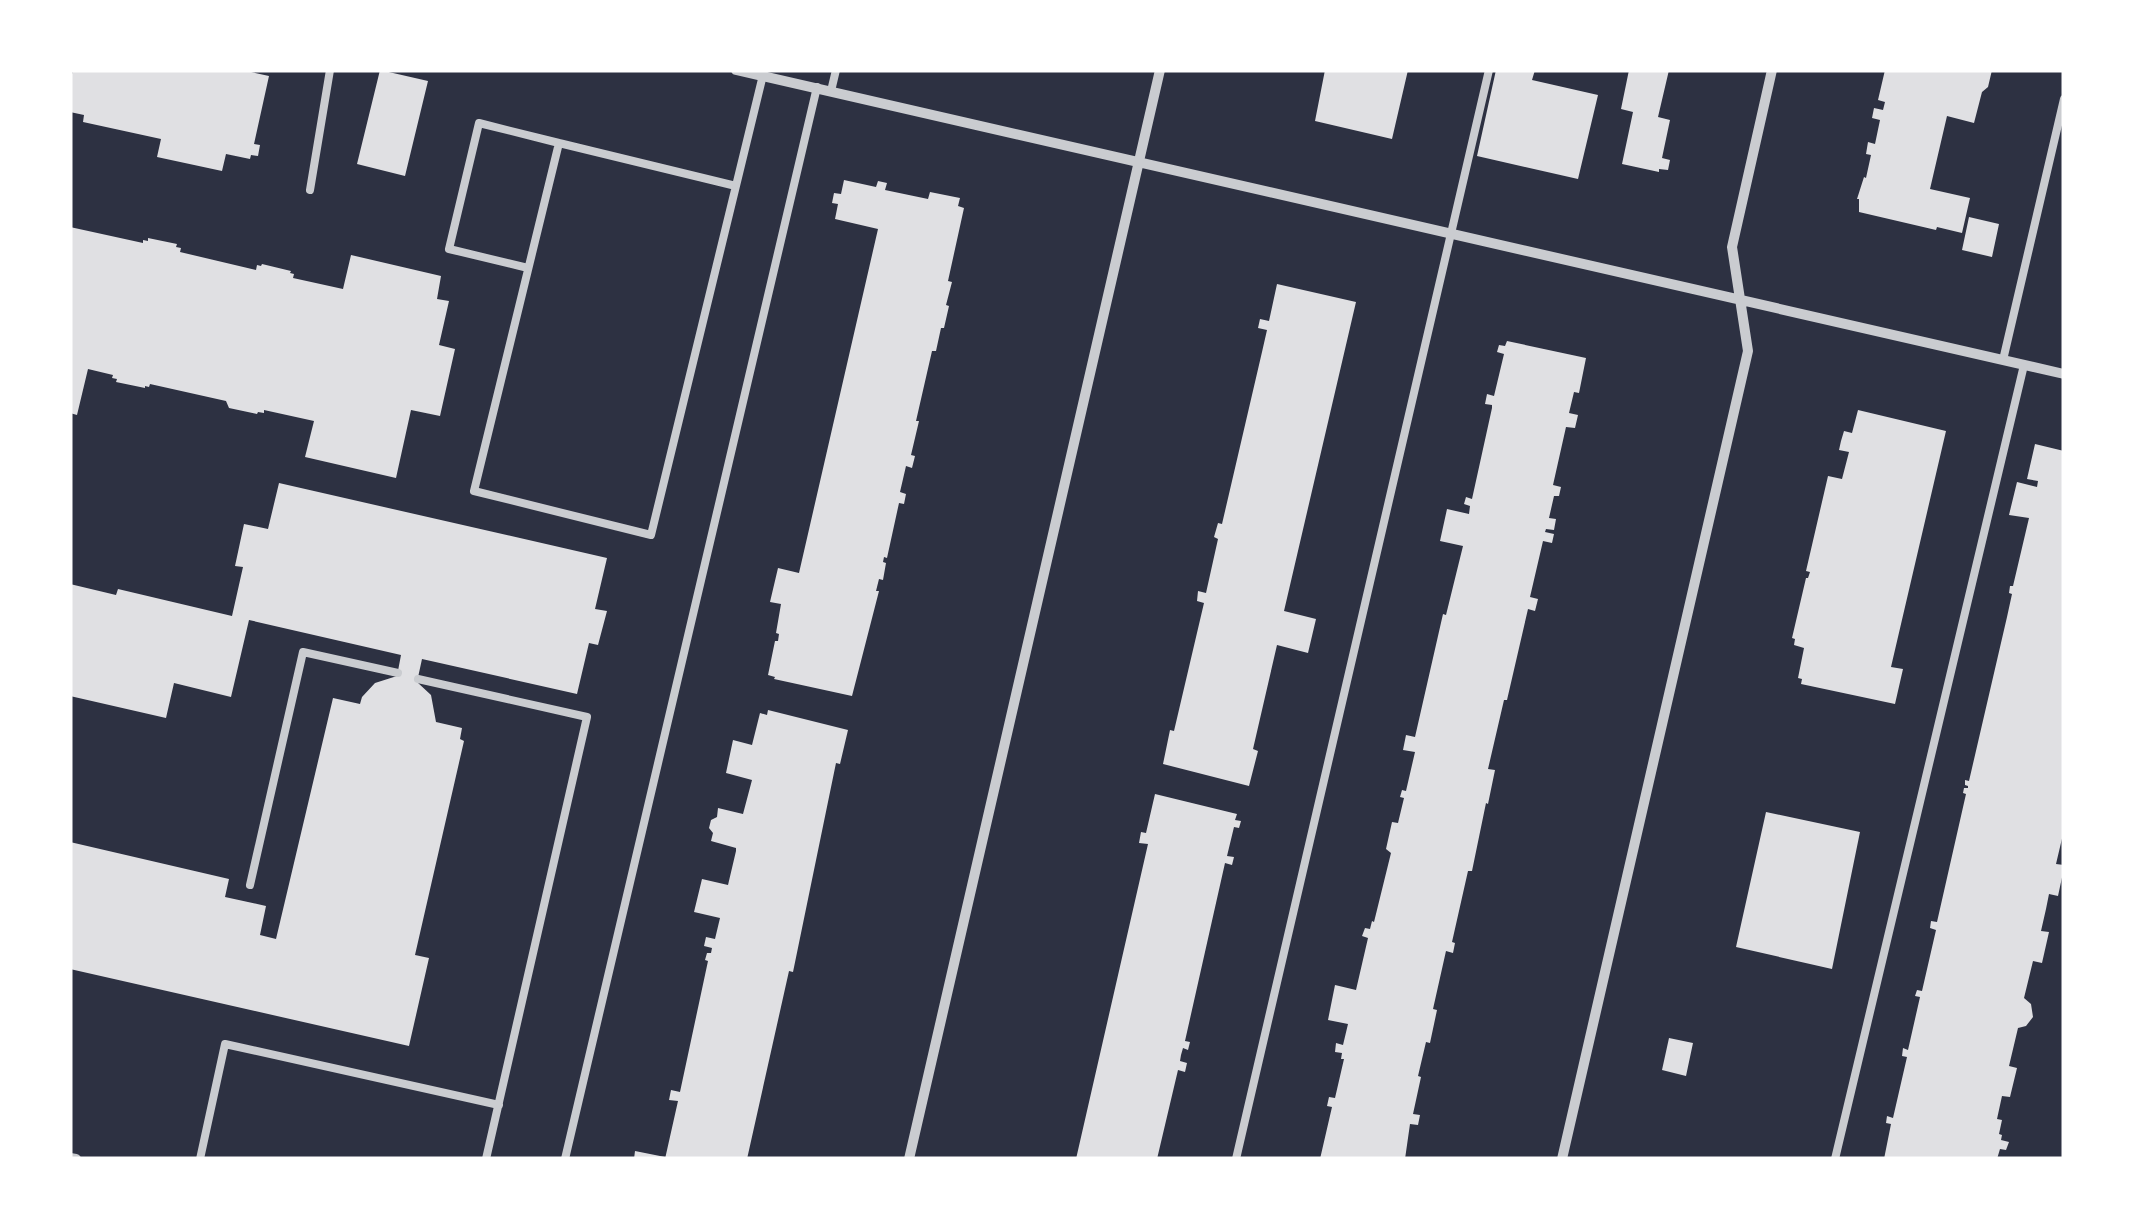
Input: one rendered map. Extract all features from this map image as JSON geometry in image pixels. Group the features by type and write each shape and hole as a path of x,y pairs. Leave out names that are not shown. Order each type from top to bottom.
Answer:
{"street":[{"path":"739,70 2064,374"},
{"path":"909,1159 1160,70"},
{"path":"1562,1159 1748,351 1732,247 1772,70"}],"lane":[{"path":"310,190 330,70"},
{"path":"831,90 836,70"},
{"path":"1236,1159 1489,70"},
{"path":"559,143 474,491 651,535 763,76"},
{"path":"565,1159 817,87"},
{"path":"2002,360 2064,99"},
{"path":"528,268 449,249 479,123 736,186"},
{"path":"1835,1159 2024,365"},
{"path":"250,885 304,652 398,674"},
{"path":"418,679 587,717 486,1159"},
{"path":"200,1159 225,1044 499,1105"}],"building":[{"path":"73,70 242,70 269,76 254,144 260,145 258,156 251,155 250,159 226,154 222,171 157,157 161,139 83,122 84,115 70,112"},
{"path":"380,70 428,81 405,176 357,164"},
{"path":"1325,70 1408,70 1392,139 1315,121"},
{"path":"1496,70 1535,70 1532,80 1598,95 1578,179 1477,156"},
{"path":"1629,70 1669,70 1658,117 1670,120 1662,158 1670,160 1668,170 1659,172 1622,164 1633,112 1621,109"},
{"path":"1885,70 1992,70 1974,123 1947,116 1930,189 1970,198 1962,233 1859,212 1857,199 1871,155 1866,154 1868,142 1875,144 1880,120 1872,118 1874,108 1883,110 1885,102 1878,100"},
{"path":"844,180 876,187 878,181 887,183 885,190 928,199 930,192 960,198 958,206 964,208 948,281 952,282 946,305 949,306 936,351 932,351 916,421 912,468 906,466 900,492 906,494 904,504 899,503 887,558 884,557 883,580 879,579 852,696 768,675 779,634 776,633 781,604 770,602 778,568 799,573 878,229 835,219 838,204 832,203 834,193 841,194"},
{"path":"1969,217 1999,224 1992,257 1962,250"},
{"path":"70,227 143,243 148,238 177,244 180,252 256,270 262,264 291,271 293,278 343,289 351,255 441,276 437,299 449,301 439,345 455,349 440,416 411,410 396,478 305,457 314,421 264,410 257,414 229,408 226,401 150,384 145,388 116,382 113,375 88,369 77,415 70,413"},
{"path":"1277,284 1356,302 1284,611 1316,619 1308,653 1277,645 1253,749 1258,751 1249,786 1163,764 1204,603 1197,601 1198,591 1206,593 1218,539 1214,537 1218,523 1222,524 1267,330 1258,328 1260,319 1269,321"},
{"path":"1507,341 1586,358 1579,393 1574,392 1569,413 1578,415 1575,428 1566,427 1553,485 1561,487 1559,496 1554,496 1549,518 1556,519 1554,530 1545,532 1554,534 1552,543 1543,541 1530,597 1538,599 1535,611 1528,609 1504,700 1488,769 1495,770 1488,804 1472,871 1468,871 1453,953 1446,951 1430,1043 1426,1042 1418,1076 1421,1077 1413,1114 1420,1115 1418,1125 1410,1124 1405,1159 1320,1159 1332,1107 1327,1106 1329,1097 1335,1098 1344,1059 1342,1053 1335,1052 1336,1043 1343,1045 1348,1024 1328,1020 1335,985 1356,990 1368,938 1362,936 1374,922 1391,853 1386,849 1392,822 1398,823 1404,798 1400,797 1402,790 1406,791 1415,752 1403,750 1406,735 1415,737 1463,546 1440,541 1447,509 1469,514 1470,506 1464,504 1466,497 1472,499 1492,408 1485,404 1487,394 1494,396 1504,354 1497,352 1499,345 1505,346"},
{"path":"1858,410 1946,431 1891,667 1903,669 1895,704 1801,684 1802,679 1798,678 1804,648 1794,645 1792,638 1810,572 1806,571 1828,476 1842,479 1849,452 1839,450 1841,441 1844,431 1852,433"},
{"path":"2035,444 2064,451 2064,830 2056,864 2064,868 2058,896 2049,894 2041,931 2049,932 2042,963 2033,961 2024,998 2031,1004 2033,1017 2026,1026 2018,1028 2009,1066 2017,1068 2010,1097 2002,1096 1997,1119 2002,1120 2001,1140 2009,1142 2006,1150 2000,1149 1997,1159 1884,1159 1891,1124 1886,1123 1887,1116 1893,1118 1907,1057 1902,1056 1903,1048 1908,1050 1920,997 1915,996 1917,990 1922,991 1936,930 1930,928 1931,921 1937,922 1966,794 1964,788 1968,788 1965,780 1969,781 2012,594 2010,586 2029,518 2009,515 2017,482 2037,487 2038,481 2027,479"},
{"path":"279,483 607,558 595,609 607,611 598,645 589,643 577,694 422,659 417,682 431,695 436,722 462,728 460,739 464,741 415,955 429,958 409,1046 70,969 70,842 229,879 225,897 266,906 260,935 276,939 333,698 360,704 375,683 397,676 401,655 249,620 231,697 174,683 166,718 70,696 70,584 116,595 118,589 232,616 243,567 235,566 244,524 268,529"},
{"path":"768,710 848,730 840,764 836,763 793,972 789,971 747,1159 665,1159 678,1101 669,1100 671,1090 680,1092 708,961 705,960 712,948 704,946 706,937 715,939 720,918 694,912 702,879 728,885 736,851 711,841 713,833 709,828 718,808 743,814 752,780 726,773 733,740 752,745 760,713 767,715"},
{"path":"1155,794 1237,814 1235,820 1241,821 1239,828 1234,827 1227,856 1234,857 1232,865 1225,863 1185,1041 1190,1042 1181,1055 1180,1061 1187,1063 1185,1072 1178,1070 1157,1159 1076,1159 1148,844 1139,843 1141,832 1146,833"},
{"path":"1766,812 1860,832 1832,969 1736,947"},
{"path":"1669,1038 1693,1043 1686,1076 1662,1070"},
{"path":"635,1151 665,1157 665,1159 634,1159"}]}
